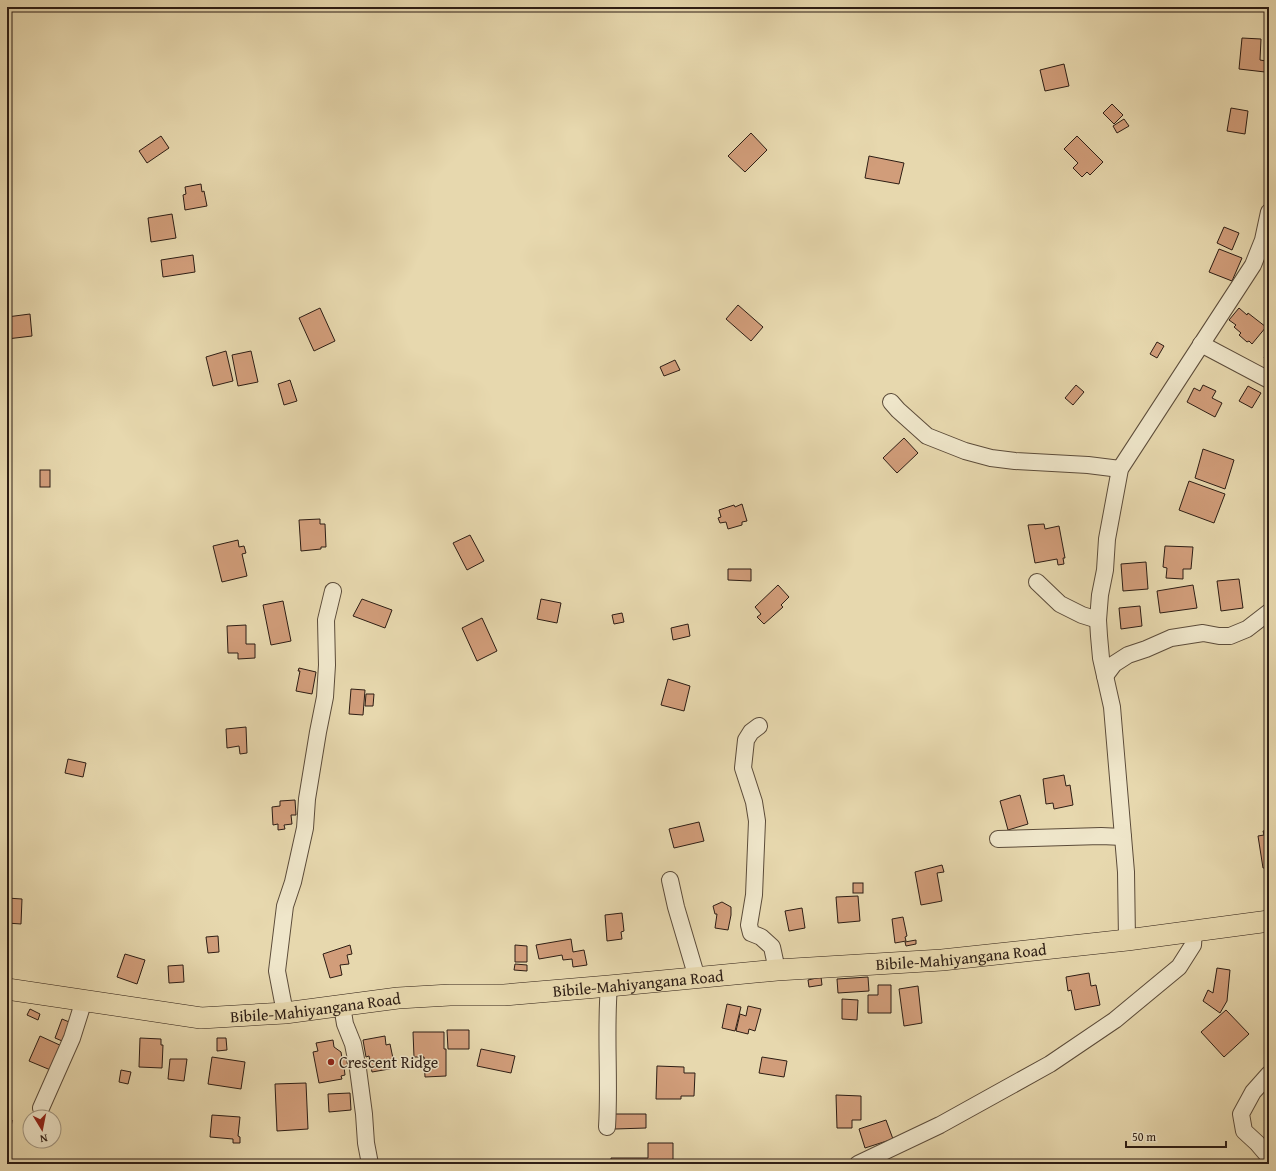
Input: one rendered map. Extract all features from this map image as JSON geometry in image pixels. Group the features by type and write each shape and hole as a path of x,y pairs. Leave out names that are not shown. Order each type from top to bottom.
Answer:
{"main road":[{"name":"Bibile-Mahiyangana Road","path":"7,989 201,1018 285,1013 398,998 450,995 504,995 776,970 942,960 1127,940 1269,921"}],"street":[{"path":"1127,940 1126,878 1112,707 1101,658 1098,620 1100,595 1105,570 1107,539 1120,469 1253,265 1263,240 1269,217"},
{"path":"1201,344 1269,380"},
{"path":"891,402 927,436 965,451 991,458 1088,465 1120,469"},
{"path":"1037,582 1060,604 1098,620"},
{"path":"285,1013 277,971 285,906 293,882 305,828 307,799 325,697 327,666 326,620 333,590"},
{"path":"1105,676 1114,664 1128,655 1171,638 1203,633 1219,636 1230,636 1247,628 1269,612"},
{"path":"759,726 751,732 746,740 743,768 754,802 757,821 754,895 749,925 751,933 761,937 772,947 776,970"},
{"path":"998,839 1122,837"},
{"path":"670,880 676,908 697,978"},
{"path":"858,1164 940,1125 1050,1064 1115,1020 1179,967 1193,945 1194,931"},
{"path":"607,1127 609,1101 607,1031 609,986"},
{"path":"41,1108 72,1038 84,1000"},
{"path":"342,1006 345,1024 353,1044 370,1164"},
{"path":"1269,1074 1253,1092 1240,1114 1244,1131 1269,1157"}],"building":[{"path":"1242,38 1261,39 1260,60 1266,61 1265,72 1239,69"},
{"path":"1064,64 1069,86 1045,91 1040,70"},
{"path":"1112,104 1123,115 1114,124 1103,113"},
{"path":"1231,108 1248,111 1245,134 1227,131"},
{"path":"1124,119 1129,126 1117,133 1113,126"},
{"path":"751,133 767,150 745,172 728,156"},
{"path":"161,136 169,148 147,163 139,151"},
{"path":"1077,136 1103,162 1090,175 1087,172 1082,177 1073,168 1078,163 1064,149"},
{"path":"869,156 904,163 899,184 865,178"},
{"path":"201,184 207,206 185,210 183,195 186,194 185,187"},
{"path":"172,214 176,238 151,242 148,218"},
{"path":"1224,227 1239,233 1232,250 1217,243"},
{"path":"1219,249 1242,258 1232,281 1209,272"},
{"path":"193,255 195,272 163,277 161,260"},
{"path":"738,305 763,327 751,341 726,319"},
{"path":"320,308 335,341 314,351 299,318"},
{"path":"1239,308 1266,327 1252,344 1249,341 1247,342 1239,335 1241,333 1234,327 1236,325 1229,320"},
{"path":"30,314 32,336 7,339 7,317"},
{"path":"1157,342 1164,346 1157,358 1150,354"},
{"path":"1269,349 1269,361 1264,358"},
{"path":"226,351 233,381 213,386 206,357"},
{"path":"251,351 258,382 238,386 232,355"},
{"path":"675,360 680,370 664,376 660,367"},
{"path":"290,380 297,401 284,405 278,384"},
{"path":"1076,385 1084,392 1073,405 1065,398"},
{"path":"1203,385 1216,391 1212,398 1222,403 1215,417 1187,402 1194,388 1200,391"},
{"path":"1248,386 1261,393 1252,408 1239,401"},
{"path":"904,438 918,453 897,473 883,458"},
{"path":"1203,449 1234,460 1225,489 1195,478"},
{"path":"40,470 50,470 50,487 40,487"},
{"path":"1189,481 1225,494 1214,523 1179,510"},
{"path":"742,504 747,521 742,522 742,525 728,529 726,522 720,523 718,518 721,517 719,510"},
{"path":"320,519 320,524 325,524 326,547 301,551 299,520"},
{"path":"1044,524 1045,529 1059,526 1065,558 1063,558 1064,564 1058,565 1057,559 1035,563 1028,525"},
{"path":"470,535 484,561 467,570 453,543"},
{"path":"238,540 239,547 244,546 246,553 242,554 247,576 222,582 213,546"},
{"path":"1165,546 1193,547 1191,569 1183,569 1183,579 1166,578 1167,568 1163,567"},
{"path":"1146,562 1148,589 1123,591 1121,564"},
{"path":"728,569 751,569 751,581 728,580"},
{"path":"1239,579 1243,608 1221,611 1217,581"},
{"path":"778,585 789,597 781,605 783,607 764,624 757,617 761,614 755,607"},
{"path":"1193,585 1197,608 1160,613 1157,591"},
{"path":"362,599 392,610 385,628 353,616"},
{"path":"541,599 561,603 557,623 537,619"},
{"path":"283,601 291,641 271,645 263,605"},
{"path":"1140,606 1142,626 1121,629 1119,608"},
{"path":"622,613 624,622 614,624 612,615"},
{"path":"482,618 497,651 477,661 462,628"},
{"path":"688,624 690,636 673,640 671,628"},
{"path":"246,625 246,644 255,644 255,658 238,659 238,653 228,653 227,626"},
{"path":"299,668 316,672 312,694 296,691 300,671 298,671"},
{"path":"668,679 690,686 684,711 661,705"},
{"path":"351,689 365,690 363,715 349,714"},
{"path":"366,694 374,694 373,706 365,706"},
{"path":"246,727 247,753 240,754 239,746 227,748 226,729"},
{"path":"68,759 86,763 83,777 65,773"},
{"path":"1064,775 1066,786 1070,785 1073,805 1054,809 1053,803 1046,804 1043,779"},
{"path":"1020,795 1028,824 1008,830 1000,801"},
{"path":"295,800 296,815 291,815 292,824 284,825 285,829 278,830 278,824 273,825 272,807 280,806 280,801"},
{"path":"699,822 704,841 674,848 669,829"},
{"path":"1269,830 1269,874 1268,868 1263,868 1258,836 1264,835 1263,831"},
{"path":"942,865 944,872 937,873 942,901 921,905 915,872"},
{"path":"853,883 863,883 863,893 853,893"},
{"path":"858,896 860,921 838,923 836,897"},
{"path":"7,898 22,899 21,924 7,923"},
{"path":"722,902 731,907 728,930 715,928 717,914 715,914 713,906"},
{"path":"802,908 805,928 789,931 785,911"},
{"path":"622,913 624,931 621,932 622,939 607,941 605,915"},
{"path":"903,917 907,936 905,937 906,941 895,943 892,919"},
{"path":"218,936 219,952 208,953 206,937"},
{"path":"571,939 573,952 584,950 587,965 573,967 572,959 563,960 562,955 539,959 536,945"},
{"path":"916,940 916,944 906,946 905,942"},
{"path":"350,945 352,954 347,955 349,964 340,965 342,975 330,978 323,954"},
{"path":"515,945 527,946 527,962 515,962"},
{"path":"125,954 145,960 137,984 117,977"},
{"path":"515,964 527,965 527,971 514,970"},
{"path":"183,965 184,982 169,983 168,966"},
{"path":"1217,968 1230,970 1227,1001 1220,1013 1203,1001 1208,990 1213,993"},
{"path":"1089,973 1091,986 1096,985 1100,1005 1075,1010 1071,990 1068,991 1066,977"},
{"path":"821,977 822,985 809,987 808,980"},
{"path":"868,977 869,991 838,993 837,979"},
{"path":"878,985 891,985 891,1013 868,1013 868,995 878,995"},
{"path":"918,986 922,1023 904,1026 899,989"},
{"path":"842,999 858,1000 857,1020 842,1019"},
{"path":"727,1004 741,1007 735,1031 722,1028"},
{"path":"748,1006 761,1009 755,1031 749,1029 748,1034 736,1031 740,1014 746,1016"},
{"path":"30,1009 40,1014 38,1020 27,1015"},
{"path":"1226,1010 1249,1034 1224,1057 1201,1032"},
{"path":"62,1019 74,1024 67,1043 55,1038"},
{"path":"447,1030 469,1030 469,1049 448,1049"},
{"path":"413,1032 444,1032 444,1049 446,1049 446,1076 425,1077 424,1057 414,1057"},
{"path":"40,1036 64,1047 53,1071 29,1061"},
{"path":"385,1036 386,1045 390,1044 395,1068 372,1072 369,1056 366,1057 363,1040"},
{"path":"140,1038 161,1039 161,1045 163,1045 162,1068 139,1067"},
{"path":"217,1038 226,1038 227,1050 217,1051"},
{"name":"Crescent Ridge","path":"333,1040 334,1047 341,1052 342,1058 346,1057 348,1067 344,1067 345,1075 341,1076 342,1079 319,1083 313,1052 318,1051 316,1043"},
{"path":"481,1049 515,1056 511,1073 477,1066"},
{"path":"212,1057 245,1062 241,1089 208,1084"},
{"path":"762,1057 787,1061 784,1077 759,1073"},
{"path":"170,1059 187,1059 184,1081 168,1079"},
{"path":"657,1066 684,1067 684,1073 695,1073 694,1096 681,1096 681,1099 656,1099"},
{"path":"121,1070 131,1072 128,1084 119,1082"},
{"path":"306,1083 308,1129 277,1131 275,1084"},
{"path":"350,1093 351,1110 329,1112 328,1094"},
{"path":"836,1095 861,1096 861,1120 852,1120 852,1128 837,1128"},
{"path":"7,1110 10,1110 9,1120 12,1120 11,1129 7,1129"},
{"path":"614,1114 646,1114 646,1128 615,1129"},
{"path":"212,1115 240,1117 238,1136 240,1137 240,1143 233,1143 233,1139 210,1137"},
{"path":"886,1120 893,1139 865,1148 859,1129"},
{"path":"648,1143 673,1143 673,1164 611,1164 611,1158 648,1158"}],"place":[{"name":"Crescent Ridge","path":"331,1062"}]}
